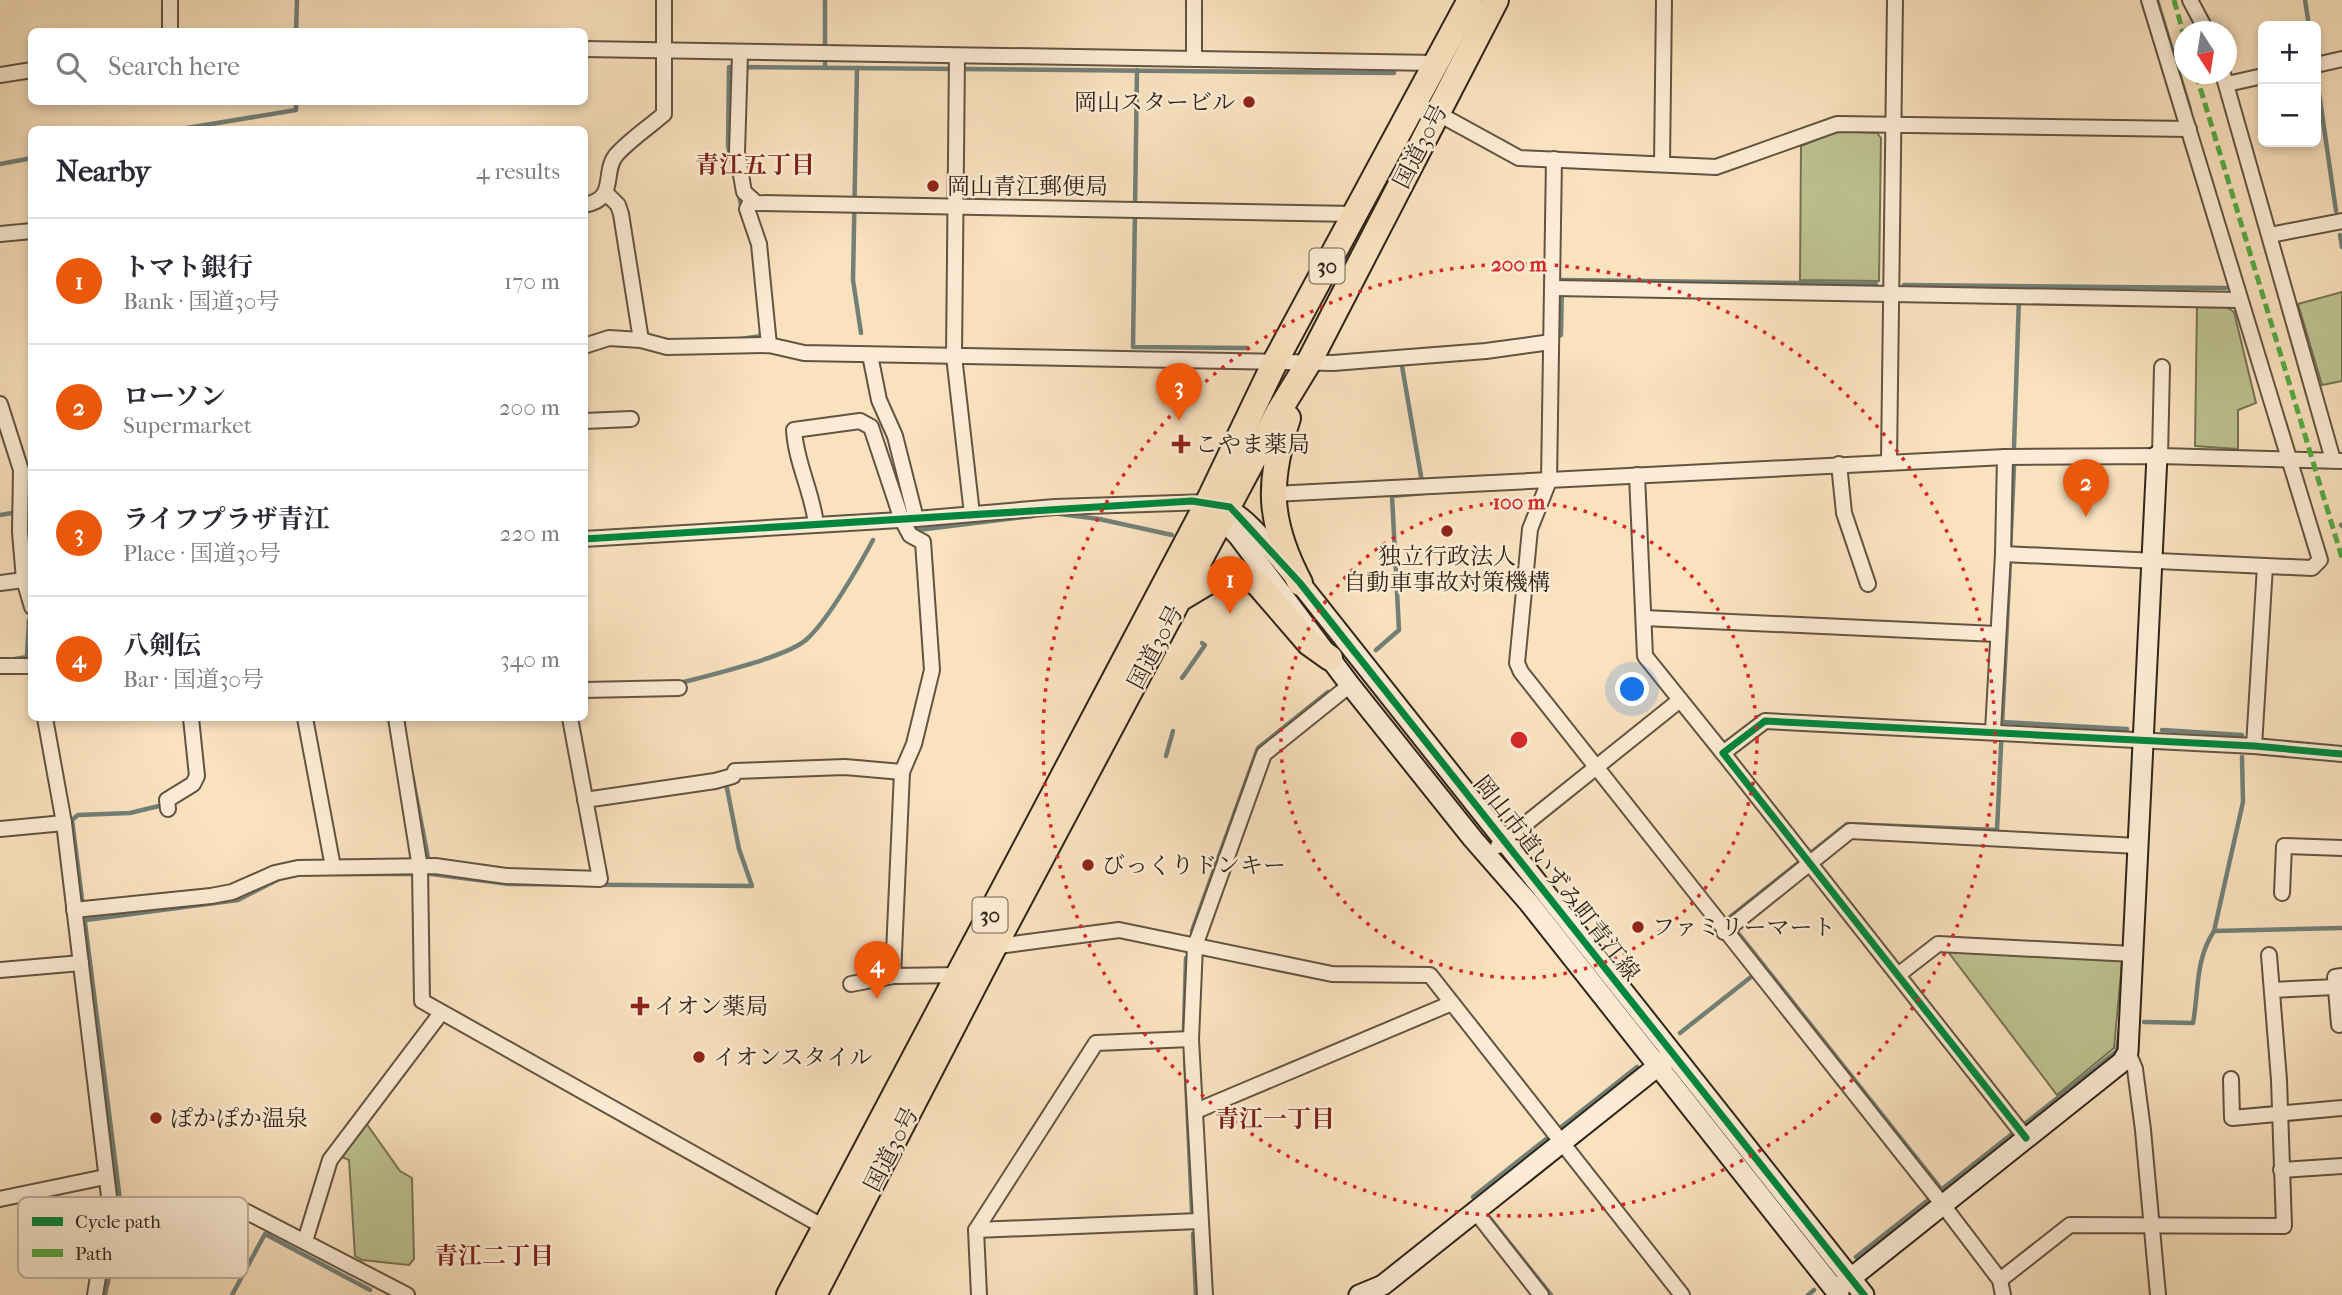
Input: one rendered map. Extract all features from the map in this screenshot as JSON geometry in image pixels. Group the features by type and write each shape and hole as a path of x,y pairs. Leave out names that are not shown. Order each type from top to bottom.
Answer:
{"highway":[{"path":"1436,63 1437,44 1455,0"},
{"name":"国道30号","path":"984,946 1180,599 1220,511 1276,360 1470,0"},
{"name":"国道30号","path":"789,1295 834,1233 984,946 1220,511 1305,370 1496,0"},
{"path":"1300,583 1278,536 1273,472 1305,370"},
{"path":"1180,599 1223,573 1248,578 1258,584 1309,643 1330,658"},
{"name":"国道30号","path":"814,1295 834,1233"}],"street":[{"path":"170,0 170,28"},
{"path":"588,204 596,203 606,193 615,156 664,114 664,0"},
{"path":"1194,0 1194,58"},
{"path":"1662,164 1664,0"},
{"path":"1889,461 1895,0"},
{"path":"2008,554 2312,568 2320,560 2149,0"},
{"path":"2190,0 2201,21"},
{"path":"588,49 663,51 739,62 824,55 957,64 1194,58 1436,63"},
{"path":"2321,64 2342,59"},
{"path":"739,62 737,152 744,192 756,203 1355,214"},
{"path":"957,64 954,356 972,514"},
{"path":"0,75 28,71"},
{"path":"2237,78 2258,76"},
{"path":"1273,494 2005,457 2159,456 2337,461 2226,84"},
{"path":"1437,113 1519,158 1716,167 1837,124 2189,129"},
{"path":"1554,159 1559,288 1551,342 1549,481 1530,528 1517,663 1521,672 1724,932 1937,1198 2002,1288 2070,1225 2284,1226 2280,1113 2269,955"},
{"path":"606,193 618,205 621,214 641,340"},
{"path":"752,199 747,209 759,244 769,345"},
{"path":"2270,235 2342,221"},
{"path":"0,233 28,231"},
{"path":"1559,288 2239,300"},
{"path":"588,345 609,338 641,340 667,347 769,345 804,353 1276,360 1305,370 1551,342"},
{"path":"870,355 879,400 895,436 910,535 923,542 932,670 914,744 902,772 893,976"},
{"path":"2158,1295 2136,1073 2128,1052 2162,366"},
{"path":"0,404 26,469 20,532 24,580 28,594"},
{"path":"588,421 631,419"},
{"path":"816,524 813,501 795,455 794,430 860,421 871,426 909,519"},
{"path":"1999,732 1997,634 2008,554 2005,457"},
{"path":"1839,464 1844,513 1868,584"},
{"path":"1637,475 1645,656 2021,1132"},
{"path":"588,539 1055,507 1220,511"},
{"name":"岡山市道いずみ町青江線","path":"1220,511 1300,583 1504,841 1838,1290 1864,1295"},
{"name":"岡山市道いずみ町青江線","path":"1220,511 1350,685 1487,855 1665,1060"},
{"path":"2254,746 2265,566"},
{"path":"0,583 24,580"},
{"path":"1644,618 1997,634"},
{"path":"0,666 28,666"},
{"path":"1205,1295 1191,1039 1195,946 1264,754 1350,685"},
{"path":"588,690 679,688"},
{"path":"1487,855 1680,700"},
{"path":"46,721 80,909 81,963 109,1197"},
{"path":"168,809 167,800 193,783 197,776 191,721"},
{"path":"306,721 333,867"},
{"path":"397,721 424,870 422,1001 834,1233"},
{"path":"80,909 211,896 232,891 275,873 298,868 424,870 600,879 571,721"},
{"path":"1723,753 1765,721 2254,746 2342,754"},
{"path":"585,800 715,781 733,776 735,771 845,767 902,772"},
{"path":"0,828 64,823"},
{"path":"1724,932 1807,860 1850,831 2138,846"},
{"path":"2282,893 2284,846 2342,848"},
{"path":"984,946 1119,930 1332,974 1430,975 1682,1295"},
{"path":"1898,975 1938,944 2133,954"},
{"path":"0,970 81,963"},
{"path":"851,984 893,976 969,977"},
{"path":"2272,990 2339,982 2339,1025"},
{"path":"1196,1111 1452,1003"},
{"path":"306,1241 330,1160 441,1013"},
{"path":"979,1295 976,1230 1096,1043 1191,1039"},
{"path":"1838,1290 1937,1198 2021,1132 2122,1062 2128,1052"},
{"path":"1359,1295 1387,1290 1557,1137 1665,1060"},
{"path":"2231,1079 2232,1118 2342,1108"},
{"path":"2281,1170 2342,1166"},
{"path":"0,1199 105,1177"},
{"path":"1479,1208 1541,1295"},
{"path":"248,1212 407,1295"},
{"path":"976,1230 1199,1221"}],"green space":[{"path":"1838,131 1877,133 1881,138 1879,281 1800,280 1801,146"},
{"path":"2342,292 2342,381 2322,385 2298,304"},
{"path":"2197,305 2225,306 2234,312 2256,403 2238,410 2238,449 2195,446"},
{"path":"1946,949 2117,958 2122,962 2114,1048 2057,1095"},
{"path":"366,1123 400,1171 412,1178 414,1259 409,1265 362,1260 355,1256 349,1160 342,1157"}],"waterway":[{"path":"296,28 297,0"},
{"path":"825,0 825,68"},
{"path":"2157,0 2190,110"},
{"path":"2305,0 2308,21"},
{"path":"742,209 728,146 729,67 1394,73"},
{"path":"857,68 853,280 861,333"},
{"path":"1137,70 1133,347 1247,348"},
{"path":"2318,84 2336,211"},
{"path":"199,126 296,110 296,105"},
{"path":"0,164 28,159"},
{"path":"2340,235 2342,247"},
{"path":"1558,336 1561,335 1562,280 1876,284"},
{"path":"1904,285 2226,288"},
{"path":"2014,447 2019,297"},
{"path":"741,339 761,336 761,331"},
{"path":"1402,366 1422,482"},
{"path":"2010,552 2014,467"},
{"path":"1376,650 1399,630 1392,496 1424,493"},
{"path":"0,515 12,513"},
{"path":"1052,513 1099,519 1172,535"},
{"path":"918,530 1033,516"},
{"path":"680,683 766,659 807,639 852,578 873,540"},
{"path":"1730,917 1847,824 1997,830 2010,560"},
{"path":"15,659 27,657 28,638"},
{"path":"1182,678 1205,645 1202,643"},
{"path":"1192,931 1258,748 1328,692"},
{"path":"2002,722 2127,729"},
{"path":"2162,730 2242,737"},
{"path":"1166,756 1173,731"},
{"path":"2144,1022 2193,1023 2201,964 2214,931 2243,802 2242,757"},
{"path":"412,775 429,863"},
{"path":"338,874 431,874 509,884 752,886 739,849 726,783"},
{"path":"120,1197 72,820 78,815 130,813 163,805"},
{"path":"86,920 238,900 281,878"},
{"path":"2214,931 2342,928"},
{"path":"1738,933 1941,1189"},
{"path":"1184,1029 1186,958"},
{"path":"1680,1033 1756,973"},
{"path":"1856,1257 2117,1051 2121,1021"},
{"path":"1185,1055 1192,1211"},
{"path":"1478,1204 1473,1197 1637,1067"},
{"path":"1484,1211 1551,1295"},
{"path":"248,1265 265,1234 370,1290"},
{"path":"1193,1234 1196,1295"},
{"path":"105,1295 109,1278"},
{"path":"232,1295 241,1278"},
{"path":"1808,1295 1814,1290"}],"marked path":[{"path":"2174,0 2180,21"},
{"path":"2199,84 2342,558"}],"cycle path":[{"path":"588,539 1192,501 1230,507 1300,583 1864,1295"},
{"path":"2026,1138 1723,753 1765,721 2254,746 2342,754"}],"place":[{"name":"岡山スタービル","path":"1249,102"},
{"name":"岡山青江郵便局","path":"933,186"},
{"name":"ライフプラザ青江","path":"1179,421"},
{"name":"こやま薬局","path":"1181,444"},
{"name":"ローソン","path":"2086,517"},
{"name":"独立行政法人 自動車事故対策機構","path":"1447,531"},
{"name":"トマト銀行","path":"1230,614"},
{"name":"びっくりドンキー","path":"1088,865"},
{"name":"ファミリーマート","path":"1638,927"},
{"name":"八剣伝","path":"877,999"},
{"name":"イオン薬局","path":"640,1006"},
{"name":"イオンスタイル","path":"699,1057"},
{"name":"ぽかぽか温泉","path":"156,1118"}],"district":[{"name":"青江五丁目","path":"755,165"},
{"name":"青江一丁目","path":"1275,1119"},
{"name":"青江二丁目","path":"494,1256"}]}
